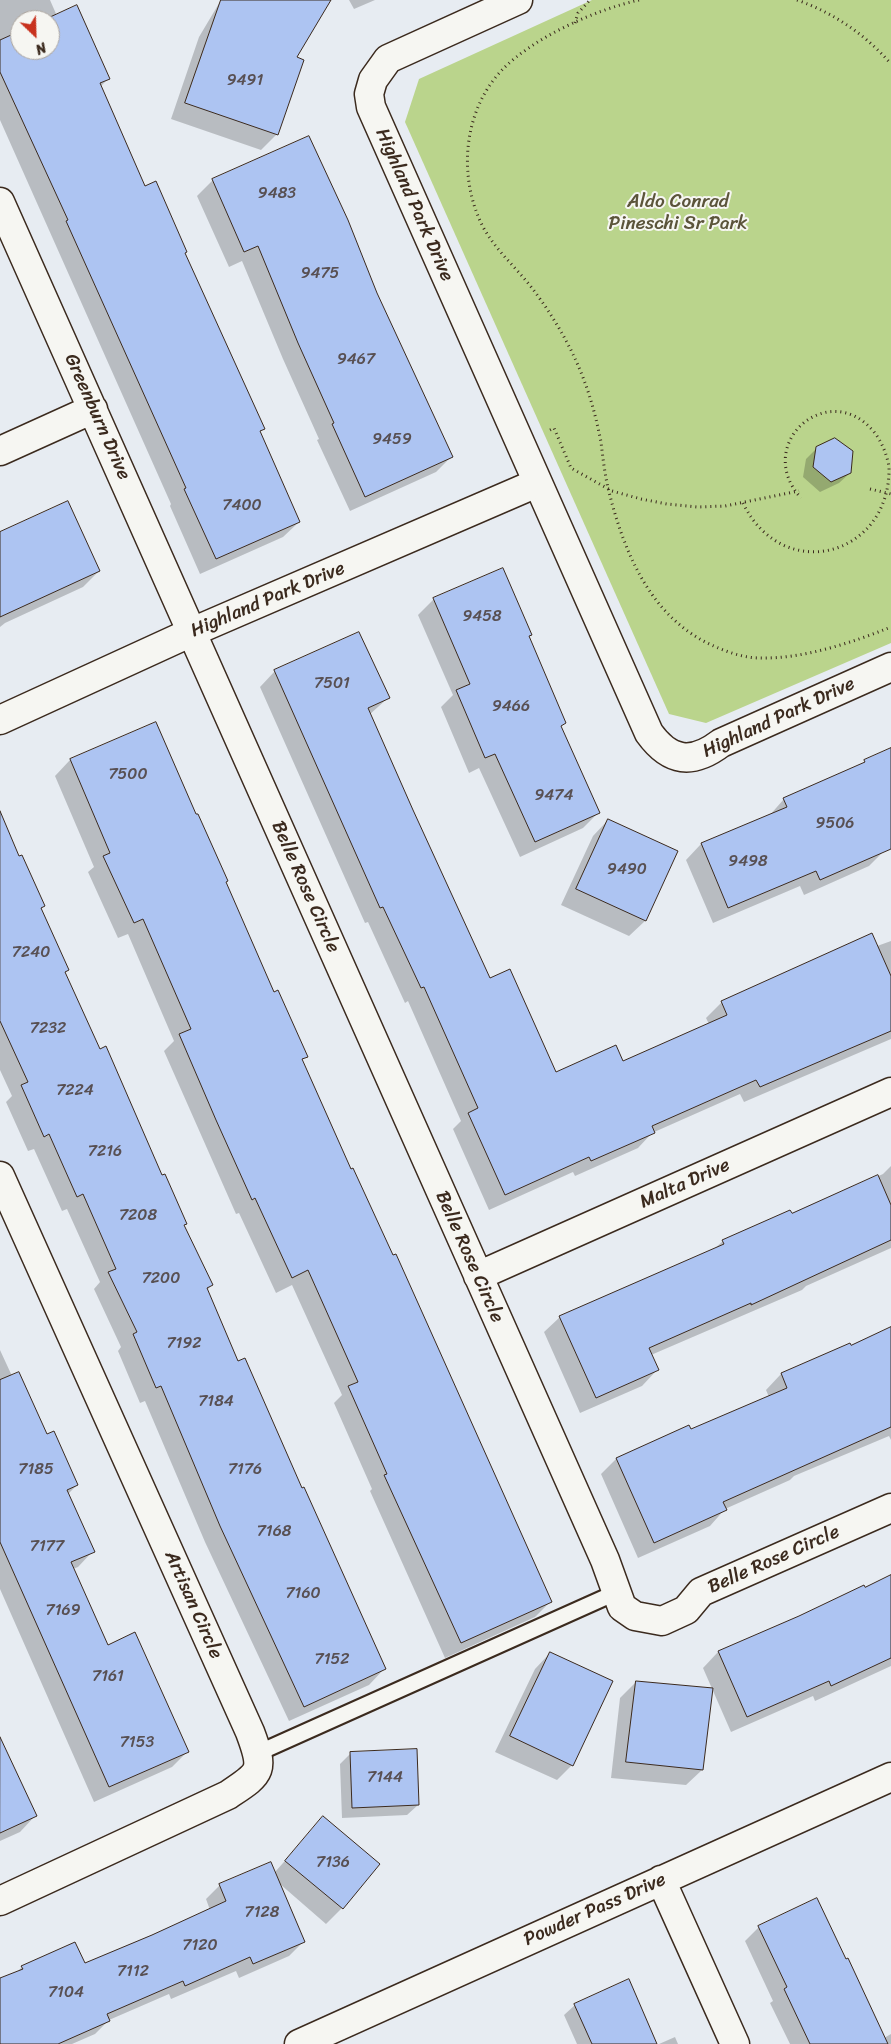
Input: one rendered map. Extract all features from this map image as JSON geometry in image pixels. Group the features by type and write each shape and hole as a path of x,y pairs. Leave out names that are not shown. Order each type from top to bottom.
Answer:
{"street":[{"name":"Highland Park Drive","path":"518,0 388,60 373,80 369,94 378,124 536,483 649,733 658,746 674,757 690,758 707,754 721,743 891,667"},
{"name":"Greenburn Drive","path":"0,202 192,632"},
{"path":"0,451 94,409"},
{"name":"Highland Park Drive","path":"0,720 192,632 536,483"},
{"name":"Belle Rose Circle","path":"192,632 605,1560 615,1593 622,1607 635,1616 662,1621 686,1610 701,1592 891,1508"},
{"name":"Malta Drive","path":"478,1276 891,1092"},
{"name":"Artisan Circle","path":"0,1176 250,1732 258,1753 260,1765 254,1778 228,1795 0,1901"},
{"name":"Powder Pass Drive","path":"299,2044 343,2035 661,1880 891,1777"},
{"path":"661,1880 735,2044"}],"lane":[{"path":"258,1753 615,1593"}],"path":[{"path":"575,23 578,13 590,0"},
{"path":"624,0 628,2"},
{"path":"639,0 601,11 532,45 511,62 492,83 478,108 473,123 466,164 472,197 488,236 500,253 516,268 533,289 566,340 580,369 596,414 608,489 629,554 649,591 667,614 704,642 746,657 780,657 841,644 891,627"},
{"path":"797,0 814,6 844,22 862,35 891,64"},
{"path":"801,498 787,477 785,466 788,440 801,425 815,415 831,411 844,412 858,418 876,434 888,460 891,477 890,494 885,510"},
{"path":"550,430 554,428 571,468 608,489 667,504 697,507 725,506 797,491"},
{"path":"870,489 890,494"},
{"path":"743,503 760,529 781,544 798,550 828,552 842,549 864,536 881,518"}],"green space":[{"name":"Aldo Conrad Pineschi Sr Park","path":"592,0 891,0 891,643 706,723 669,714 405,122 419,79"}],"building":[{"path":"221,0 331,0 297,57 304,60 278,135 185,103"},
{"path":"77,5 110,79 100,83 145,186 156,181 187,252 185,253 265,429 260,431 300,522 216,559 66,221 68,220 0,72 0,40 10,36 10,60 60,60 60,13"},
{"path":"309,136 348,220 377,293 453,457 365,497 332,424 334,423 298,343 258,246 244,252 212,179"},
{"path":"835,438 853,451 851,473 831,482 813,467 816,447"},
{"path":"68,501 100,571 0,617 0,532"},
{"path":"503,568 532,635 529,636 566,723 561,726 600,813 535,842 495,754 485,758 456,690 470,684 433,598"},
{"path":"359,632 390,698 368,708 413,810 490,978 510,969 556,1072 616,1045 623,1061 727,1015 721,1001 872,933 891,976 891,1031 760,1087 756,1080 652,1126 655,1133 591,1161 589,1157 505,1195 468,1113 478,1108 424,987 421,988 383,907 380,908 274,670"},
{"path":"156,722 196,814 198,814 228,881 226,882 274,992 278,990 308,1057 302,1059 351,1169 353,1168 393,1255 396,1254 552,1602 461,1643 384,1475 387,1474 348,1386 358,1382 308,1270 292,1278 255,1198 252,1200 216,1120 179,1034 191,1029 143,919 134,923 103,856 110,853 70,759"},
{"path":"891,748 891,849 820,880 816,871 728,908 701,843 787,807 783,798 865,762 864,760"},
{"path":"0,811 19,856 22,855 45,906 41,908 69,970 65,972 100,1049 106,1046 162,1175 165,1174 187,1224 184,1225 213,1285 207,1288 238,1361 245,1358 302,1488 304,1487 386,1669 304,1707 220,1526 161,1386 156,1388 133,1334 137,1332 108,1272 116,1269 83,1194 77,1197 49,1134 44,1137 21,1085 28,1082 0,1021"},
{"path":"608,819 678,851 646,921 576,889"},
{"path":"878,1175 891,1205 891,1240 751,1305 751,1303 649,1348 659,1370 596,1398 559,1316 724,1244 722,1240 790,1210 792,1213"},
{"path":"891,1327 891,1427 723,1502 727,1510 654,1543 616,1458 689,1425 691,1429 787,1388 781,1373"},
{"path":"19,1372 47,1434 54,1431 78,1485 67,1490 95,1552 71,1562 108,1645 135,1632 189,1752 109,1787 0,1542 0,1380"},
{"path":"891,1575 891,1658 831,1686 829,1681 747,1717 718,1651 864,1585 865,1587"},
{"path":"550,1652 613,1681 573,1766 510,1736"},
{"path":"636,1681 713,1688 703,1770 626,1762"},
{"path":"0,1737 37,1816 0,1833"},
{"path":"417,1749 419,1805 352,1808 350,1752"},
{"path":"323,1816 380,1864 343,1909 285,1861"},
{"path":"271,1862 305,1942 253,1964 250,1957 185,1986 183,1981 107,2014 110,2021 58,2044 0,2044 0,1978 23,1969 21,1966 75,1942 85,1963 152,1935 226,1901 219,1884"},
{"path":"817,1898 846,1959 848,1958 888,2044 810,2044 784,1989 787,1987 758,1926"},
{"path":"629,1979 657,2044 592,2044 574,2004"}]}
